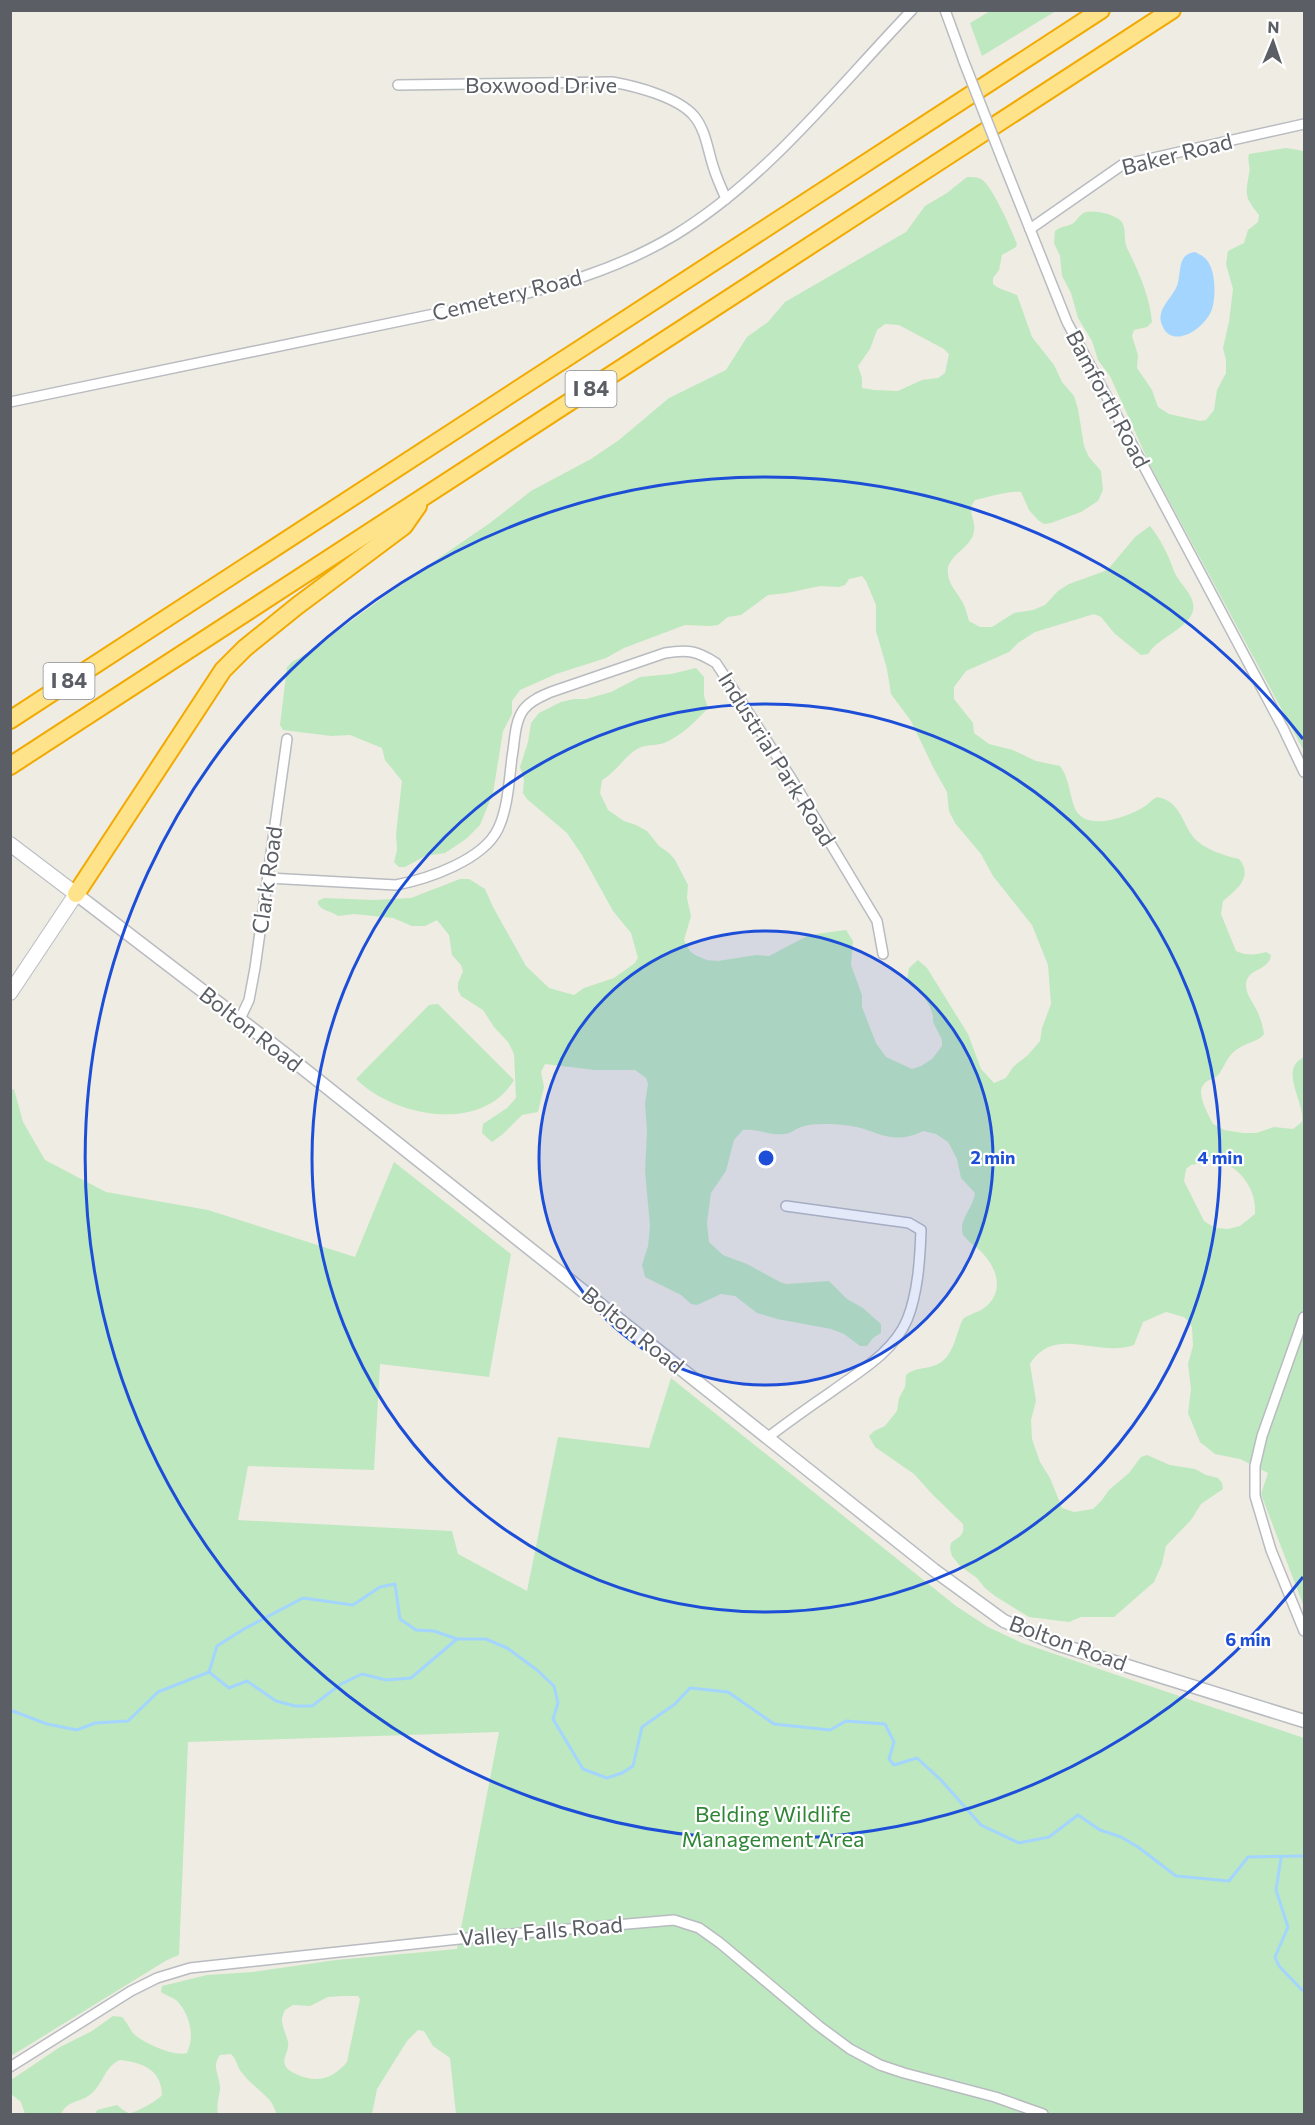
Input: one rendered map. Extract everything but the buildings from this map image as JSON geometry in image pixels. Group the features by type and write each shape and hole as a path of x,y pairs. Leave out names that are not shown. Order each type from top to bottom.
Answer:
{"highway":[{"name":"I 84","path":"10,720 1101,10"},
{"name":"I 84","path":"10,766 1172,10"},
{"path":"75,894 223,670 245,648 297,606 404,526 424,497"}],"main road":[{"name":"Bolton Road","path":"10,844 75,894"},
{"path":"10,993 75,894"}],"street":[{"name":"Cemetery Road","path":"10,402 536,292 616,264 674,236 726,199 772,159 912,10"},
{"name":"Bamforth Road","path":"945,10 1066,322 1305,772"},
{"name":"Boxwood Drive","path":"398,85 612,82 636,86 676,103 694,115 705,137 714,170 726,199"},
{"name":"Baker Road","path":"1030,229 1122,165 1305,124"},
{"name":"Industrial Park Road","path":"268,878 396,885 417,881 471,856 487,845 497,830 503,813 517,725 524,709 536,699 551,692 665,653 682,650 699,653 716,663 791,778 877,921 883,954"},
{"name":"Clark Road","path":"240,1019 249,1000 253,979 287,739"},
{"name":"Bolton Road","path":"75,894 240,1019 573,1281 934,1570 1004,1621 1060,1645 1305,1721"},
{"path":"767,1437 870,1364 897,1339 907,1321 914,1300 920,1244 921,1230 909,1222 786,1206"},
{"path":"1305,1317 1262,1436 1255,1466 1255,1496 1270,1550 1305,1631"},
{"name":"Valley Falls Road","path":"10,2067 131,1991 158,1978 190,1968 487,1936 674,1920 699,1928 819,2026 850,2049 880,2065 995,2097 1043,2115"}],"green space":[{"path":"992,10 1056,11 982,56 970,23"},
{"path":"1286,148 1304,151 1304,751 1150,465 1110,376 1098,360 1092,341 1078,318 1071,293 1062,276 1060,256 1054,243 1055,231 1072,224 1086,212 1102,213 1121,221 1127,248 1146,293 1152,322 1147,327 1134,330 1132,336 1138,355 1137,368 1152,390 1158,407 1169,414 1200,421 1206,420 1214,410 1217,390 1226,373 1223,348 1233,289 1226,264 1228,251 1244,243 1248,230 1258,222 1259,215 1247,196 1249,154"},
{"path":"967,177 979,178 991,190 1001,209 1017,244 1016,247 1002,255 993,284 1017,295 1032,337 1074,396 1084,446 1089,457 1101,471 1103,490 1098,501 1081,512 1044,524 1029,510 1021,492 975,500 971,508 974,527 972,537 948,567 950,582 963,603 969,621 980,627 992,627 1014,613 1033,610 1045,605 1058,591 1069,584 1105,571 1135,537 1150,526 1164,547 1177,577 1192,601 1192,614 1187,621 1157,644 1148,654 1141,655 1114,633 1101,617 1094,614 1035,632 1009,652 966,671 954,687 954,699 973,723 974,733 989,744 1013,750 1036,761 1060,766 1067,780 1074,806 1086,819 1105,821 1115,819 1142,808 1157,797 1165,799 1177,809 1191,834 1200,844 1239,859 1243,866 1245,872 1242,883 1223,901 1221,914 1236,951 1244,954 1266,952 1271,955 1266,964 1250,975 1246,985 1264,1034 1259,1039 1235,1050 1219,1074 1204,1084 1201,1093 1213,1124 1224,1130 1256,1133 1274,1127 1293,1129 1302,1122 1302,1114 1294,1086 1293,1070 1304,1057 1304,1607 1261,1494 1268,1473 1240,1459 1215,1454 1200,1442 1188,1413 1191,1389 1188,1364 1193,1346 1192,1327 1184,1317 1166,1312 1143,1322 1134,1345 1120,1348 1078,1344 1052,1346 1040,1352 1030,1364 1036,1401 1031,1420 1032,1439 1040,1462 1050,1478 1062,1508 1074,1512 1093,1509 1109,1490 1129,1473 1141,1457 1147,1455 1170,1465 1195,1469 1218,1478 1222,1483 1223,1489 1201,1504 1191,1520 1166,1546 1162,1564 1154,1582 1114,1617 1081,1617 1069,1622 1029,1617 995,1596 977,1578 960,1566 952,1556 951,1543 962,1533 963,1524 914,1474 875,1447 869,1436 885,1426 897,1411 899,1398 905,1387 906,1375 940,1363 950,1353 963,1319 984,1308 995,1294 997,1286 994,1270 984,1254 963,1235 962,1224 975,1193 961,1178 957,1159 948,1142 936,1134 923,1131 901,1138 833,1124 806,1126 784,1134 743,1130 734,1140 726,1171 711,1193 707,1223 709,1242 723,1255 747,1264 786,1284 829,1281 847,1299 863,1308 881,1324 881,1333 867,1346 860,1346 844,1334 831,1329 757,1313 735,1296 721,1294 697,1305 691,1304 681,1295 645,1277 642,1265 648,1246 650,1226 645,1171 647,1131 645,1104 648,1084 646,1078 635,1070 595,1070 545,1064 541,1072 544,1087 538,1112 522,1115 492,1142 482,1133 483,1124 507,1108 516,1098 514,1054 508,1042 483,1010 461,996 458,983 463,971 452,955 449,935 437,920 425,926 412,926 393,918 354,914 338,916 318,904 318,901 324,898 374,900 411,898 460,879 469,879 485,889 526,966 549,988 574,995 584,988 614,978 635,963 638,958 631,933 613,911 567,833 523,793 524,780 520,767 531,723 539,713 561,702 586,699 611,692 640,677 671,674 696,668 704,677 704,696 708,708 676,737 661,744 643,746 633,752 602,780 600,793 608,810 624,821 647,831 675,860 688,885 687,898 691,916 684,940 690,951 707,960 718,961 756,955 769,956 809,935 846,930 853,941 851,965 862,995 862,1007 876,1043 886,1057 912,1069 932,1059 942,1046 930,1007 918,988 907,981 909,968 918,960 927,968 968,1034 981,1069 994,1083 1006,1078 1013,1067 1028,1055 1040,1041 1051,1004 1048,965 1032,925 993,876 981,854 955,823 949,811 947,792 911,721 891,694 887,669 876,631 876,605 862,576 849,579 845,585 839,587 820,586 768,595 741,615 728,617 718,625 685,625 520,690 512,701 512,714 503,731 493,793 480,825 466,839 445,853 425,856 405,867 399,867 394,862 397,850 396,834 402,781 385,760 382,748 350,735 331,736 283,730 280,725 287,667 292,662 490,523 531,491 591,459 619,440 669,398 726,370 747,337 768,322 785,302 906,232 925,206 947,193","holes":["885,324 899,325 944,349 949,354 945,373 938,378 922,380 898,391 862,388 858,366 870,349 877,330","1216,1159 1232,1167 1250,1187 1255,1204 1255,1214 1240,1226 1228,1229 1215,1228 1204,1221 1184,1181 1186,1169 1191,1165"]},
{"path":"438,1004 514,1080 500,1097 481,1108 460,1113 437,1114 414,1110 392,1103 372,1092 356,1079 429,1005"},
{"name":"Belding Wildlife Management Area","path":"14,1089 23,1122 45,1160 106,1192 208,1210 355,1257 394,1162 511,1254 489,1377 380,1364 374,1470 248,1466 238,1520 452,1531 458,1554 527,1591 558,1437 649,1448 671,1378 956,1606 988,1627 1022,1643 1304,1738 1304,2114 456,2114 450,2058 433,2046 424,2031 418,2030 407,2041 377,2089 372,2114 276,2114 271,2103 241,2072 231,2054 220,2055 216,2063 220,2084 218,2114 95,2114 97,2110 117,2105 132,2113 162,2095 161,2086 154,2073 136,2063 120,2060 110,2067 93,2092 70,2104 61,2114 25,2114 21,2102 11,2094 11,2080 60,2047 92,2031 113,2016 122,2017 133,2033 151,2045 174,2053 187,2053 191,2033 186,2013 176,2000 161,1992 162,1986 207,1975 457,1949 499,1732 188,1742 179,1955 167,1960 11,2056 11,1090","holes":["358,1996 360,1999 347,2062 342,2068 330,2076 317,2079 303,2077 288,2070 284,2062 288,2048 282,2022 285,2010 293,2005 310,2006 328,1997"]}],"water":[{"path":"1195,252 1206,259 1212,270 1214,297 1212,309 1197,329 1179,337 1173,336 1164,329 1161,321 1162,311 1177,286 1183,259"}],"waterway":[{"path":"209,1672 217,1646 303,1598 353,1605 380,1587 395,1584 400,1619 416,1630 434,1631 457,1639"},
{"path":"10,1710 47,1724 77,1730 95,1723 128,1721 158,1692 209,1672 229,1688 247,1681 276,1701 295,1706 312,1706 341,1684 362,1674 386,1680 411,1678 457,1639 486,1639 507,1648 554,1686 558,1703 553,1719 583,1769 607,1778 633,1766 642,1727 675,1704 690,1688 728,1692 774,1724 830,1730 846,1721 885,1724 894,1742 889,1759 894,1765 917,1758 940,1779 981,1825 1019,1843 1049,1837 1078,1815 1100,1830 1121,1837 1138,1847 1176,1876 1229,1881 1248,1857 1304,1856"},
{"path":"1281,1858 1276,1890 1288,1927 1275,1957 1279,1966 1304,1990"}]}
